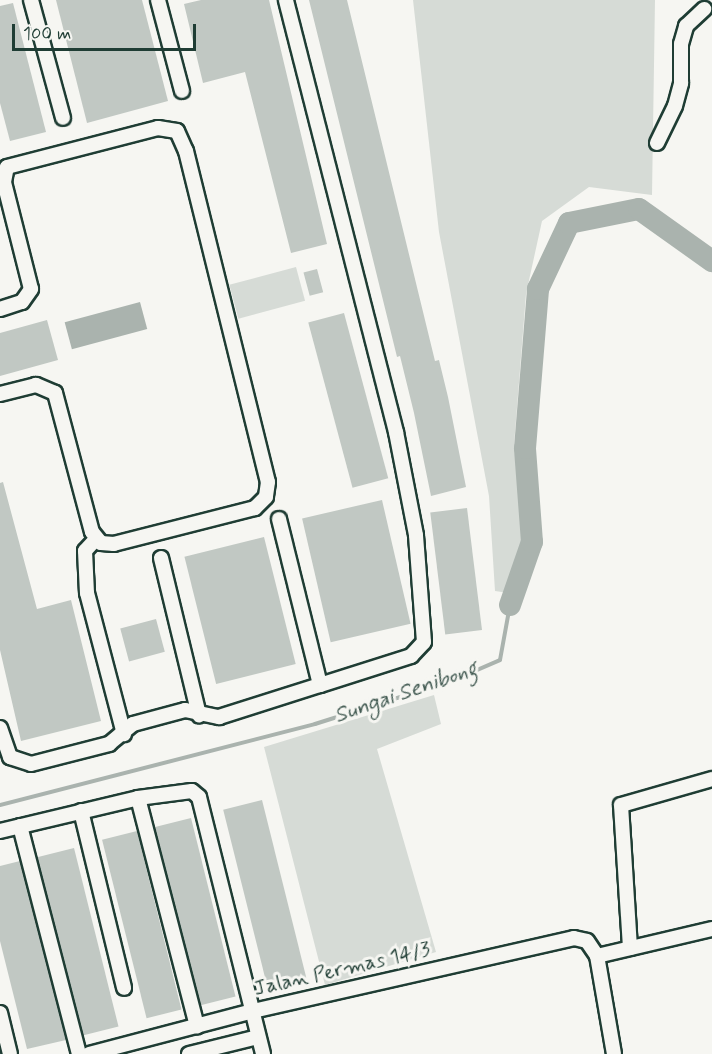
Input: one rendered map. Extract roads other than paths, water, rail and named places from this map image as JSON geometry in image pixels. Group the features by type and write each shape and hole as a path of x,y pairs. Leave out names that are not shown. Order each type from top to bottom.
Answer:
{"street":[{"path":"32,0 63,118"},
{"path":"158,0 182,91"},
{"path":"0,728 8,754 27,765 110,744 133,724 185,710 199,715 219,717 411,656 423,645 426,628 416,535 396,432 286,0"},
{"path":"657,143 675,106 681,83 681,44 686,26 703,4 712,21"},
{"path":"0,309 22,302 31,289 4,182 7,166 158,128 177,131 186,151 268,490 255,508 114,544 96,539"},
{"path":"0,394 36,384 55,393 96,539"},
{"path":"279,519 320,686"},
{"path":"96,539 85,551 87,593 124,734"},
{"path":"160,558 199,715"},
{"path":"630,948 621,805 712,779"},
{"path":"0,831 138,798 183,790 199,797 263,1054"},
{"path":"138,798 197,1026"},
{"path":"81,812 124,988"},
{"path":"20,826 79,1054"},
{"path":"614,1054 597,956 712,929"},
{"name":"Jalan Permas 14/3","path":"89,1054 253,1011 574,938 587,941 597,956"},
{"path":"0,1013 10,1054"},
{"path":"189,1054 258,1037"}],"waterway":[{"name":"Sungai Senibong","path":"510,605 532,542 525,448 538,289 569,223 639,209 712,261"},
{"name":"Sungai Senibong","path":"0,805 315,724 454,680 500,660 510,605"}]}
